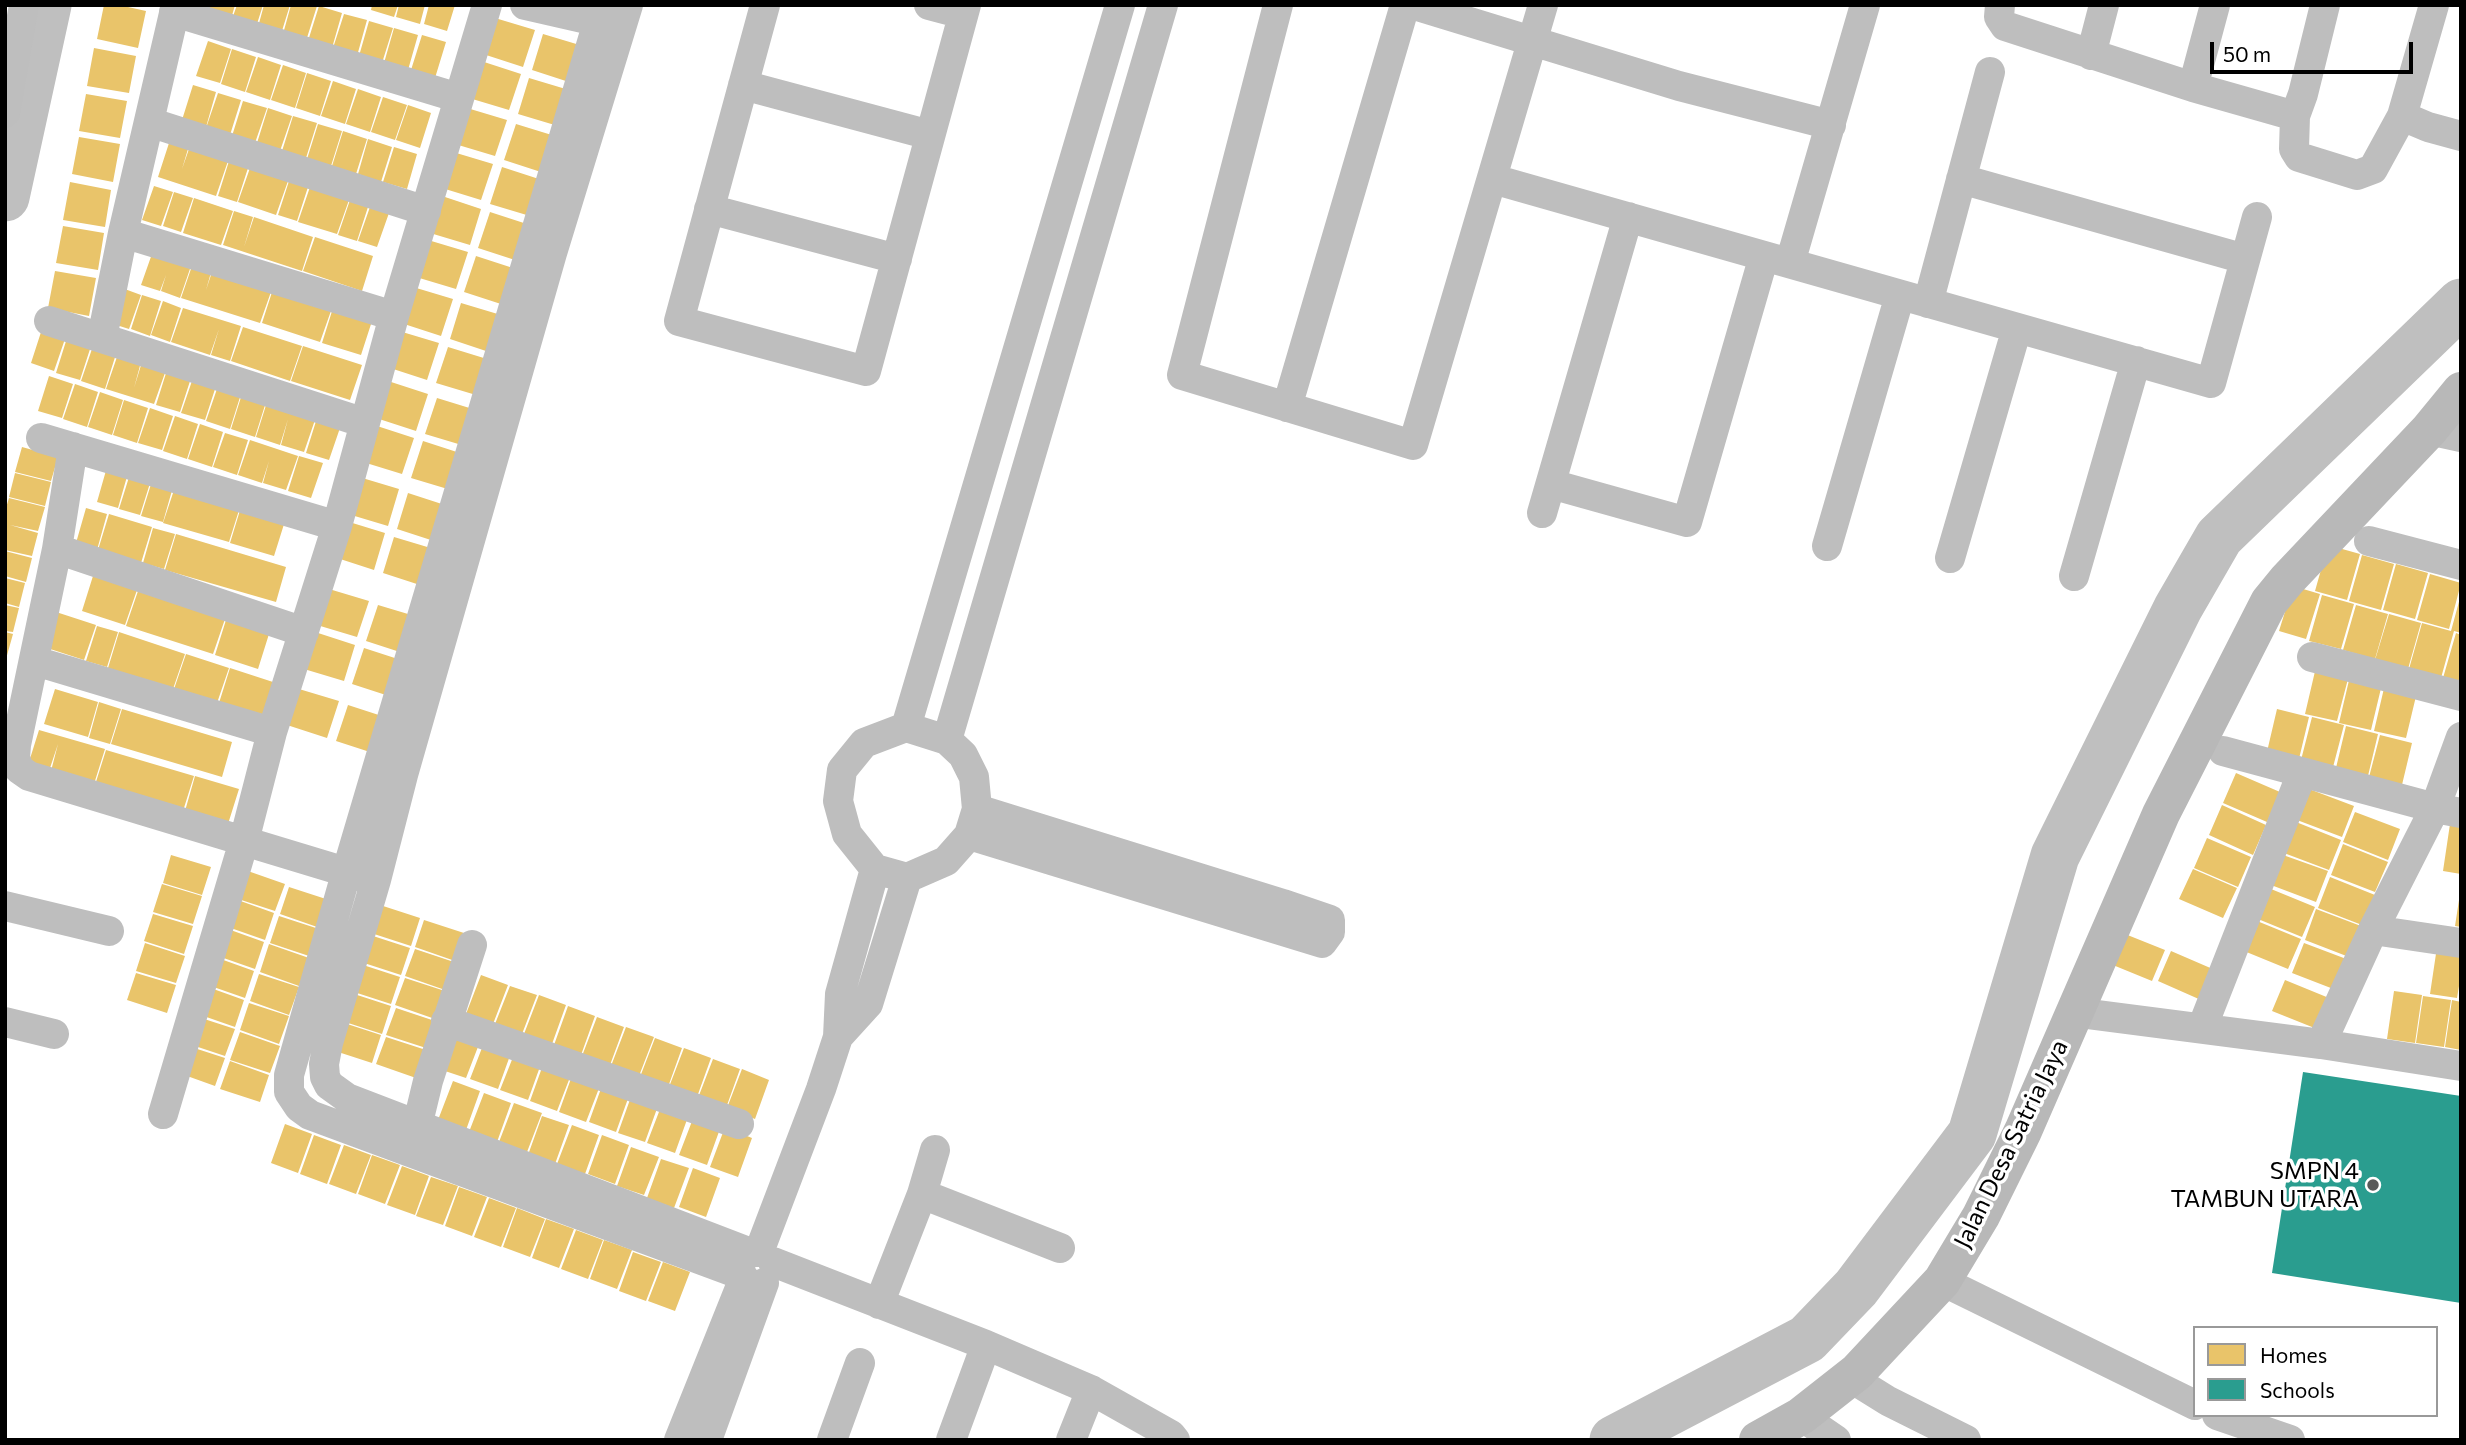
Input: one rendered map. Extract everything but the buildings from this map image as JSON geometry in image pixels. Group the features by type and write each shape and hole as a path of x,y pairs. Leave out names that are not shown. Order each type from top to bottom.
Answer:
{"street":[{"path":"5,113 24,5"},
{"path":"163,1114 244,841 272,732 337,526 394,317 487,5"},
{"path":"525,5 613,15 474,483 346,874 289,1075 289,1092 293,1100 310,1115 414,1139 756,1267 879,1304 986,1345 1091,1390 1171,1435 1175,1440"},
{"path":"765,5 679,321 866,371 964,10 929,5"},
{"path":"906,727 1120,5"},
{"path":"947,740 1163,5"},
{"path":"1278,5 1182,375 1413,445 1544,5"},
{"path":"1287,407 1405,5"},
{"path":"1414,5 1679,86 1830,125"},
{"path":"1551,484 1687,522 1777,259 1830,125 1865,5"},
{"path":"2000,5 1999,17 2005,26 2193,87 2295,116"},
{"path":"2091,55 2104,5"},
{"path":"2193,87 2215,5"},
{"path":"2325,5 2295,116 2294,149 2299,157 2357,175 2373,169 2402,116 2434,5"},
{"path":"102,338 123,233 175,9 459,98"},
{"path":"1827,546 1914,299 1961,179 1990,72"},
{"path":"743,85 930,135"},
{"path":"2402,116 2461,136"},
{"path":"149,122 426,211"},
{"path":"1493,179 2211,383 2257,218"},
{"path":"1961,179 2245,259"},
{"path":"709,209 897,259"},
{"path":"1542,513 1628,217"},
{"path":"123,233 394,317"},
{"path":"50,321 365,423"},
{"path":"1950,558 2017,328"},
{"path":"2074,576 2136,361"},
{"name":"Jalan Desa Satria Jaya","path":"1758,1440 1801,1416 1851,1378 1942,1280 1987,1204 2022,1131 2161,814 2269,601 2293,573 2445,433 2461,391"},
{"path":"41,438 337,526"},
{"path":"73,447 57,549 16,745 16,764 23,773 346,874 376,880"},
{"path":"414,1139 329,1085 325,1077 325,1054 376,880 474,483"},
{"path":"2369,541 2461,565"},
{"path":"57,549 304,632"},
{"path":"2312,657 2461,696"},
{"path":"35,661 272,732"},
{"path":"906,727 947,740 963,755 974,777 973,822 946,861 907,878 875,869 847,834 838,800 842,770 864,743 906,727"},
{"path":"2321,1044 2373,930 2448,811 2461,737"},
{"path":"2223,751 2448,811"},
{"path":"2202,1028 2302,773"},
{"path":"973,822 1283,904 1329,920 1330,932 1322,943 973,822"},
{"path":"679,1440 756,1267 821,1089 838,1037 840,994 875,869"},
{"path":"838,1037 869,1004 907,878"},
{"path":"5,906 109,931"},
{"path":"2373,930 2461,943"},
{"path":"414,1139 428,1081 472,945"},
{"path":"2073,1012 2321,1044 2461,1066"},
{"path":"446,1021 739,1124"},
{"path":"5,1022 54,1034"},
{"path":"310,1115 329,1085"},
{"path":"879,1304 922,1194 935,1150"},
{"path":"922,1194 1060,1248"},
{"path":"707,1440 756,1267"},
{"path":"1942,1280 2193,1404"},
{"path":"951,1440 986,1345"},
{"path":"832,1440 860,1363"},
{"path":"1851,1378 1888,1401 1966,1440"},
{"path":"1071,1440 1091,1390"},
{"path":"1801,1416 1836,1440"},
{"path":"2223,1417 2290,1440"}],"shaded area":[{"path":"24,5 47,5 5,197 5,109"}],"waterway":[{"path":"5,197 47,5"},
{"path":"1614,1440 1807,1339 1856,1288 1972,1134 2055,856 2178,608 2219,537 2461,303"}],"place":[{"name":"SMPN 4 TAMBUN UTARA","path":"2373,1185"}]}
